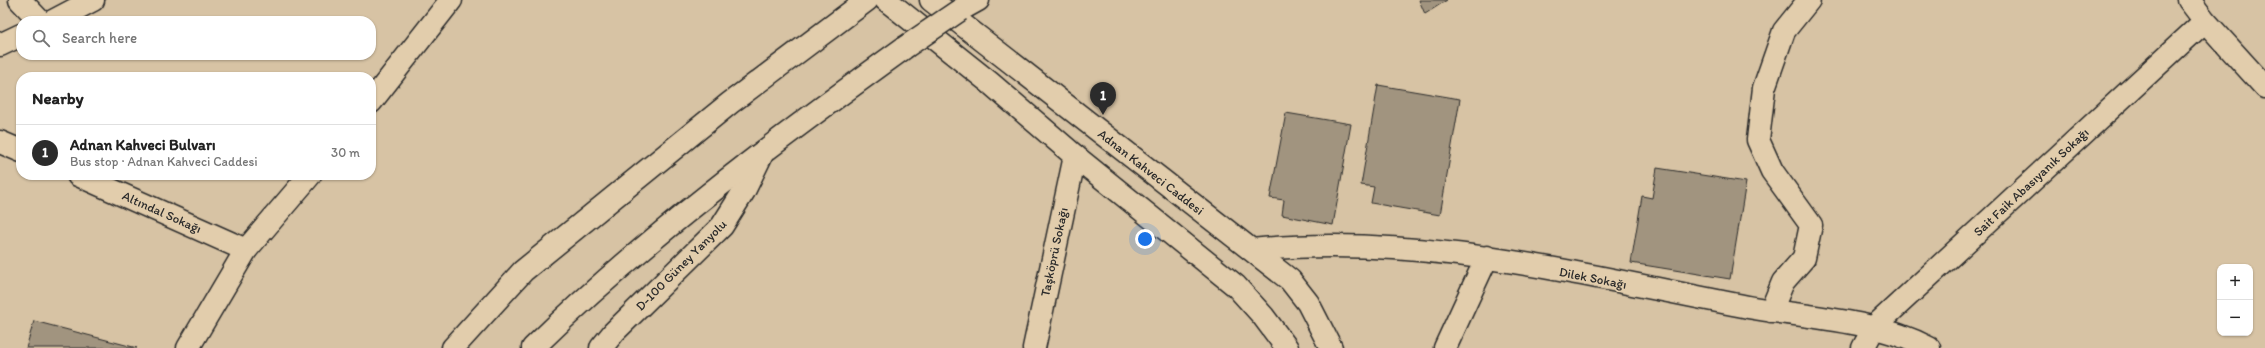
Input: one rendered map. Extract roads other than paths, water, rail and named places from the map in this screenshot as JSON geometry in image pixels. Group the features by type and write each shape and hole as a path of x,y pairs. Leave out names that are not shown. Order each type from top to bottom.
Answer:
{"main road":[{"path":"20,0 35,16"},
{"path":"63,16 93,0"},
{"path":"376,96 451,0"},
{"path":"886,0 989,82 1075,156 1236,286 1263,316 1287,348"},
{"name":"Adnan Kahveci Caddesi","path":"931,0 1290,280 1308,303 1331,348"},
{"path":"1771,311 1783,282 1804,258 1811,225 1772,171 1758,140 1764,88 1784,32 1809,0"},
{"path":"2189,0 2205,21 2265,87"},
{"path":"440,348 523,271 730,103 862,3"},
{"path":"533,348 626,261 762,154 831,100 904,48 969,5"},
{"name":"Sait Faik Abasıyanık Sokağı","path":"1863,348 1875,326 2205,21"},
{"path":"0,44 16,38"},
{"path":"0,142 16,149"},
{"name":"D-100 Güney Yanyolu","path":"601,348 614,332 722,226 744,191 762,154"},
{"name":"Taşköprü Sokağı","path":"1034,348 1075,156"},
{"name":"Altındal Sokağı","path":"89,180 246,250"},
{"path":"188,348 246,250 306,180"},
{"name":"Dilek Sokağı","path":"1252,250 1292,246 1377,246 1487,257 1771,311 1875,326 1929,348"},
{"path":"1445,348 1487,257"},
{"path":"453,348 523,271"}],"place":[{"name":"Adnan Kahveci Bulvarı","path":"1103,115"}]}
